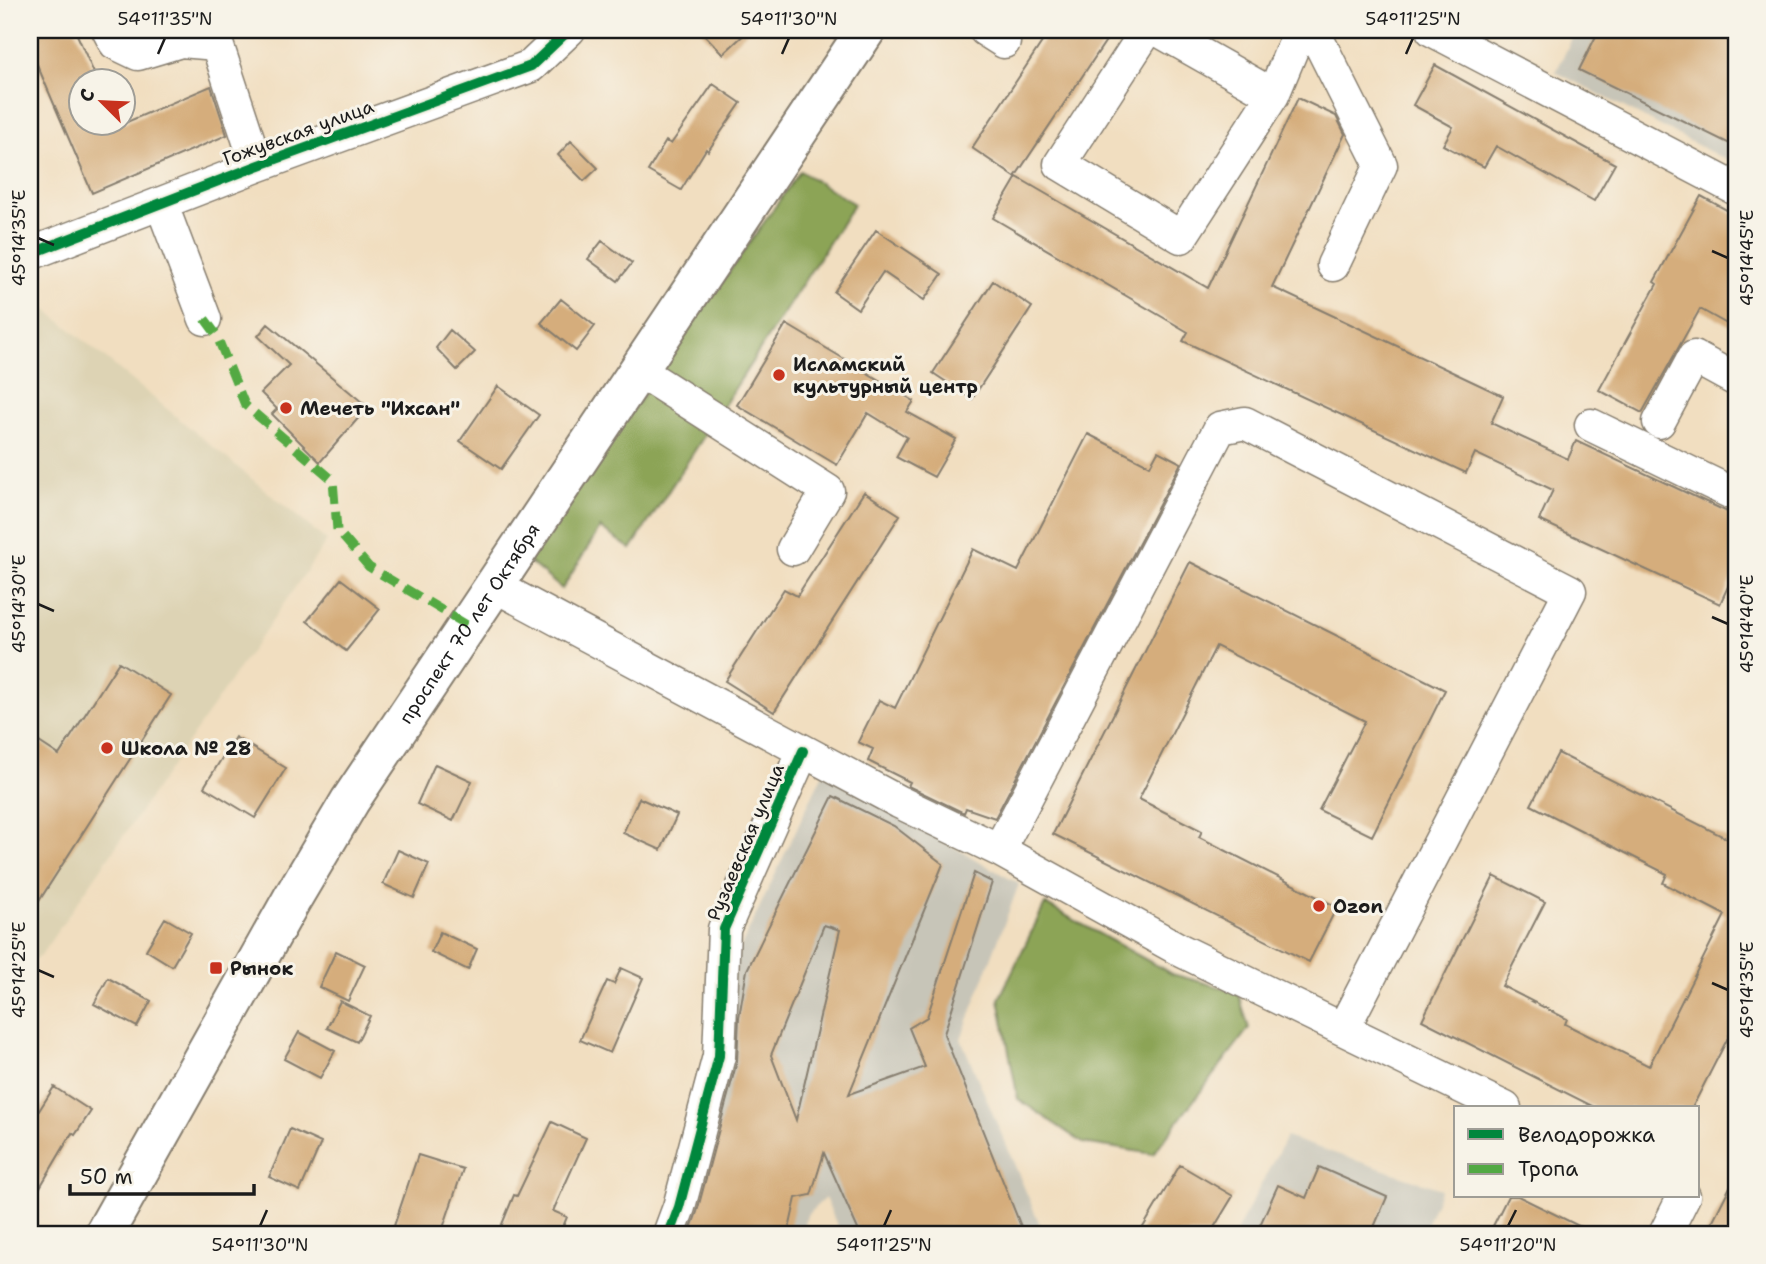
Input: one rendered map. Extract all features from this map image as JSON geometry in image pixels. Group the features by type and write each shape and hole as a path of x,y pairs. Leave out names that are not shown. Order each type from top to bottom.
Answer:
{"main road":[{"name":"проспект 70 лет Октября","path":"104,1234 286,909 350,801 866,30"}],"street":[{"path":"108,30 115,43 138,54 181,41 217,44 257,166"},
{"name":"Гожувская улица","path":"30,254 257,166 531,66 569,30"},
{"path":"1147,30 1060,164 1181,237 1273,95 1300,30"},
{"path":"1158,30 1273,95"},
{"path":"1313,30 1381,165 1334,265"},
{"path":"1432,30 1736,189"},
{"path":"161,203 205,319"},
{"path":"1659,422 1695,357 1736,380"},
{"path":"638,370 828,491 793,549"},
{"path":"999,850 1220,428 1245,423 1570,591 1343,1029"},
{"path":"1591,425 1736,495"},
{"path":"493,585 899,802 999,850 1182,951 1501,1106"},
{"name":"Рузаевская улица","path":"668,1234 679,1207 719,1056 724,929 803,751"},
{"path":"1665,1234 1683,1198"}],"shaded area":[{"path":"1576,30 1736,30 1736,165 1556,72"},
{"name":"Школа № 28","path":"30,296 327,541 41,955 30,962"},
{"path":"823,773 1019,884 961,1039 1044,1234 841,1234 825,1198 807,1215 803,1234 679,1234 738,953"},
{"path":"1286,1137 1441,1189 1422,1234 1235,1234"}],"green space":[{"path":"800,171 854,204 631,549 600,528 562,589 527,560"},
{"path":"1045,904 1172,974 1238,992 1249,1028 1153,1154 1083,1143 1018,1099 999,999"}],"building":[{"path":"30,30 75,30 91,66 66,66 66,132 30,48"},
{"path":"700,30 749,30 723,54"},
{"path":"1050,30 1113,30 1015,177 972,148"},
{"path":"1599,30 1736,30 1736,147 1579,70"},
{"path":"1435,65 1615,164 1594,201 1496,146 1484,167 1443,145 1453,127 1413,105"},
{"path":"713,84 741,103 708,151 706,149 681,190 648,171 666,141 671,144"},
{"path":"211,86 227,135 92,193 68,136 136,136 136,118"},
{"path":"1298,98 1336,116 1345,134 1272,287 1503,396 1491,423 1568,459 1576,441 1736,516 1736,569 1720,604 1539,520 1553,490 1475,453 1466,473 1183,341 1188,332 993,218 1017,177 1208,288"},
{"path":"571,141 598,168 584,181 558,155"},
{"path":"1701,196 1736,215 1736,329 1700,309 1642,413 1599,390"},
{"path":"876,230 942,274 924,300 883,272 858,309 834,292"},
{"path":"602,241 632,263 618,281 588,259"},
{"path":"993,281 1032,307 972,399 933,373"},
{"path":"561,299 595,326 576,351 541,323"},
{"path":"268,324 368,407 320,462 272,414 277,409 261,393 289,365 258,336"},
{"path":"786,324 914,401 907,412 956,439 934,477 896,457 907,437 868,413 837,465 737,405"},
{"path":"450,330 475,352 457,370 436,348"},
{"path":"498,386 539,415 501,469 460,441"},
{"path":"1088,434 1150,466 1158,451 1181,463 995,818 966,808 964,813 908,786 910,782 868,761 873,749 858,742 879,700 895,708 973,549 1018,571"},
{"path":"864,492 900,515 774,712 725,681 784,589 797,596"},
{"path":"1190,562 1445,690 1372,836 1319,810 1365,721 1216,646 1139,799 1202,831 1199,837 1337,907 1309,962 1053,834"},
{"path":"341,579 380,609 346,651 307,621"},
{"path":"119,662 171,695 30,915 30,736 59,755"},
{"path":"235,737 286,768 255,818 204,787"},
{"path":"1558,753 1736,843 1736,1022 1693,1106 1592,1106 1422,1020 1494,876 1545,902 1502,986 1567,1019 1565,1024 1649,1066 1725,915 1663,883 1667,874 1531,805"},
{"path":"435,764 472,781 453,821 417,804"},
{"path":"833,796 894,826 943,864 849,1094 925,1067 909,1028 927,1017 974,873 992,882 944,1034 1024,1234 860,1234 824,1153 811,1195 796,1198 788,1234 689,1234 737,1061 739,1017 747,970","holes":["824,925 840,930 796,1120 771,1055"]},
{"path":"639,798 677,815 661,850 623,833"},
{"path":"398,850 429,864 414,898 383,884"},
{"path":"165,918 191,933 172,966 146,950"},
{"path":"440,932 477,949 468,970 431,952"},
{"path":"336,951 365,965 348,1001 319,987"},
{"path":"621,968 643,978 610,1053 580,1040 607,981 614,984"},
{"path":"108,978 151,1001 137,1027 94,1004"},
{"path":"340,1001 370,1016 357,1042 327,1028"},
{"path":"299,1032 335,1051 320,1078 284,1059"},
{"path":"54,1087 91,1111 75,1135 72,1133 30,1204 30,1125"},
{"path":"552,1122 586,1138 553,1211 567,1217 560,1234 498,1234 514,1195 517,1196"},
{"path":"290,1129 321,1143 300,1191 269,1177"},
{"path":"418,1155 463,1169 441,1234 417,1234 394,1226"},
{"path":"1180,1165 1233,1196 1210,1234 1139,1234"},
{"path":"1319,1167 1387,1197 1371,1234 1256,1234 1278,1185 1306,1198"},
{"path":"1736,1175 1736,1234 1706,1234"},
{"path":"1507,1198 1522,1198 1595,1234 1489,1234"}],"marked path":[{"path":"205,319 216,334 245,405 333,480 337,530 369,567 467,625"}],"cycle path":[{"path":"30,254 257,166 531,66 569,30"},
{"path":"669,1234 679,1207 719,1056 724,929 803,751"}],"place":[{"name":"Исламский культурный центр","path":"779,375"},
{"name":"Мечеть \"Ихсан\"","path":"286,408"},
{"name":"Школа № 28","path":"107,748"},
{"name":"Ozon","path":"1319,906"},
{"name":"Рынок","path":"216,968"}]}
